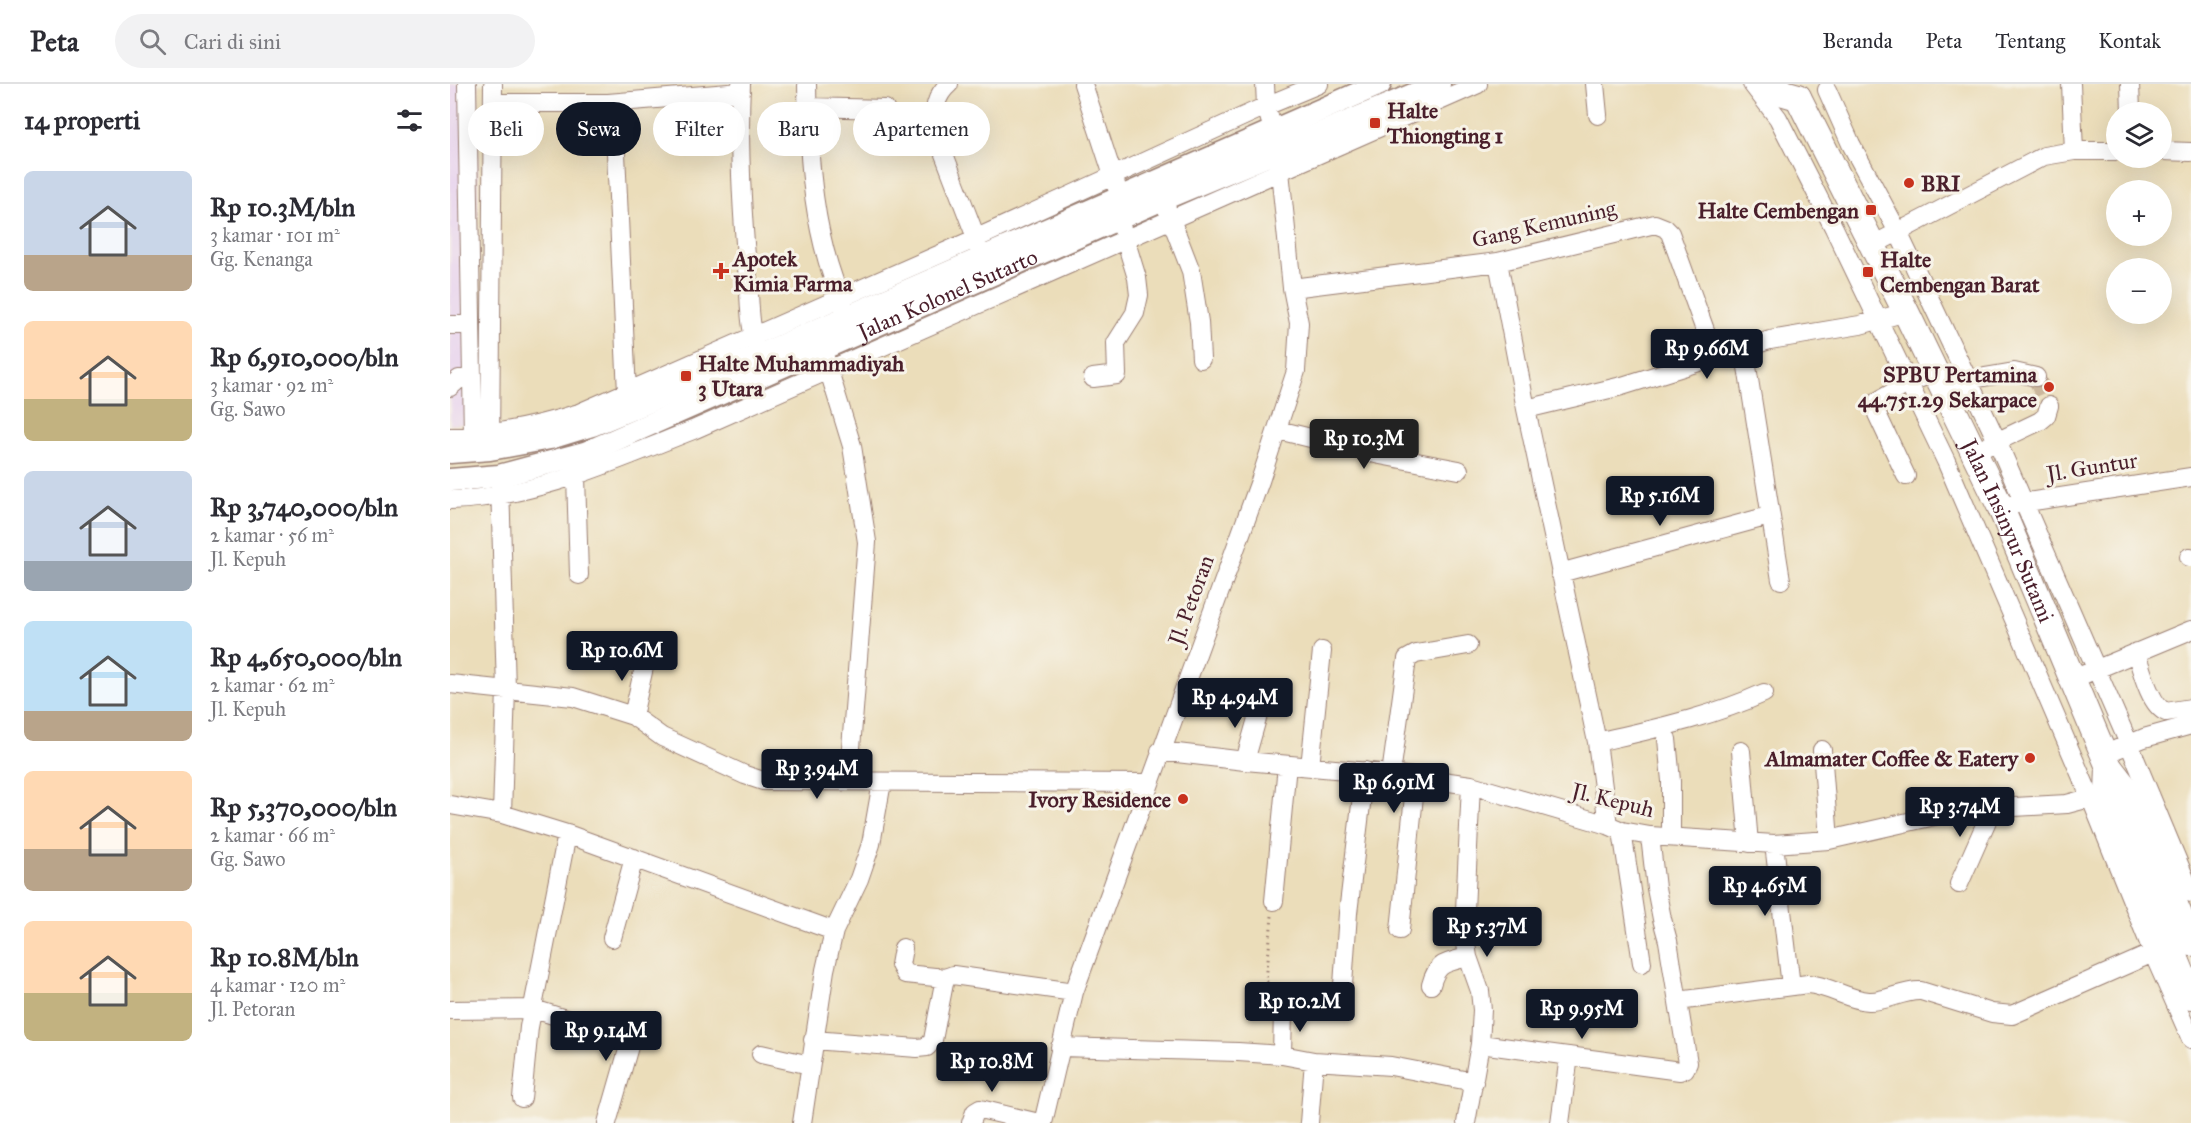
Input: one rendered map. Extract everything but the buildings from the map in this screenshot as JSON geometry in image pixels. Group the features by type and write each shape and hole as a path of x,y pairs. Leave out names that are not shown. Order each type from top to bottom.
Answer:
{"highway":[{"path":"1774,84 1784,93 1800,96"},
{"name":"Jalan Insinyur Sutami","path":"1800,96 1857,218 1906,312 1973,453 2013,504 2052,631 2107,761 2108,794 2120,847 2179,934"},
{"name":"Jalan Insinyur Sutami","path":"2108,794 2179,934 2191,996"}],"main road":[{"name":"Jalan Kolonel Sutarto","path":"450,480 500,486 585,453 822,348 1119,208 1273,130 1380,84"},
{"name":"Jalan Kolonel Sutarto","path":"450,452 484,440 550,438 592,425 631,400 980,247 1119,208 1167,209 1447,87"}],"street":[{"path":"467,84 459,103 472,378 484,440"},
{"path":"493,84 493,102"},
{"path":"807,84 807,102"},
{"path":"949,84 940,92 934,109 934,128 980,247"},
{"path":"1083,84 1137,278 1138,303 1136,313 1120,333 1116,343 1117,375 1093,378"},
{"path":"1265,84 1266,106 1273,130"},
{"path":"450,500 500,486 576,476 693,430 829,370 1119,208 1266,106 1299,88 1319,84"},
{"path":"1447,87 1478,84"},
{"path":"1595,84 1598,115"},
{"path":"1752,84 1778,118 1834,228 1946,461 2024,643 2108,794"},
{"path":"2071,84 2074,152"},
{"path":"2130,84 2131,102"},
{"path":"1778,118 1800,96 1829,87 1851,144 1898,232 1997,441 2013,504 2096,668 2191,893"},
{"path":"544,103 608,103 741,88 740,155 744,237 756,346"},
{"path":"1871,246 2028,163 2057,153 2106,151"},
{"path":"2172,151 2191,152"},
{"path":"484,440 492,156"},
{"path":"616,156 631,400"},
{"path":"810,156 823,241 844,307"},
{"name":"Jl. Petoran","path":"1041,1123 1074,993 1278,430 1296,371 1299,323 1292,288 1277,162"},
{"path":"1167,209 1191,270 1199,322 1201,359"},
{"path":"1834,228 1857,218"},
{"name":"Gang Kemuning","path":"1292,288 1498,262 1659,225 1670,233 1715,358"},
{"path":"1498,262 1526,409 1642,963"},
{"path":"1526,409 1622,386 1770,340 1860,325 1906,312"},
{"path":"450,325 470,325"},
{"path":"822,348 852,446 867,542 851,748"},
{"path":"1744,348 1781,580"},
{"path":"1906,476 1877,414 1878,401 1909,383 1938,378 1967,380 2014,372 2036,377"},
{"path":"450,387 459,379 472,378"},
{"path":"1973,453 2040,421 2046,416 2049,406"},
{"path":"1278,430 1380,455 1459,470"},
{"path":"450,437 484,440"},
{"path":"576,476 579,575"},
{"name":"Jl. Guntur","path":"2013,504 2191,477"},
{"path":"500,486 506,689 502,814"},
{"path":"1560,573 1769,516"},
{"path":"2073,680 2096,668 2191,630"},
{"path":"2024,643 2052,631"},
{"path":"1391,774 1407,659 1416,654 1468,645"},
{"path":"1310,767 1322,651"},
{"path":"2136,652 2157,706 2166,712 2191,708"},
{"path":"633,716 646,654"},
{"path":"450,684 573,697 633,716 662,737 756,779 774,782 1149,783"},
{"path":"1597,742 1726,709 1764,693"},
{"path":"1245,761 1260,708"},
{"path":"2107,761 2130,744 2191,725"},
{"path":"1666,739 1671,781 1671,837"},
{"path":"1822,750 1829,840"},
{"name":"Jl. Kepuh","path":"1160,751 1365,771 1471,785 1615,828 1650,836 1749,843 1774,844 1829,840 1961,810 2067,804 2108,794"},
{"path":"1741,751 1749,843"},
{"path":"1274,901 1287,765"},
{"path":"1343,985 1348,913 1365,771"},
{"path":"1400,930 1416,777"},
{"path":"802,1123 818,1004 834,931 859,879 871,844 882,782"},
{"path":"1466,1123 1480,1044 1482,1010 1480,991 1468,957 1464,931 1471,785"},
{"path":"450,805 502,814 567,834 834,931"},
{"path":"1959,884 1993,807"},
{"path":"522,1098 529,1027 567,834"},
{"path":"1480,1044 1680,1071 1685,1069 1688,1063 1668,941 1656,888 1650,836"},
{"path":"1774,844 1791,986"},
{"path":"612,938 634,858"},
{"path":"1678,1001 1815,985 1854,998 1876,1001 1911,990 1921,991 1992,1013 2012,1015 2179,934 2190,1033"},
{"path":"903,948 900,965 905,974 945,978 953,975 1074,993"},
{"path":"1431,985 1436,969 1444,963 1468,957"},
{"path":"813,1040 927,1047 933,1040 945,978"},
{"path":"450,1010 534,1009 637,1038 607,1123"},
{"path":"1282,1010 1282,1055"},
{"path":"1060,1047 1282,1055 1314,1061 1391,1066 1474,1082"},
{"path":"761,1054 810,1065"},
{"path":"1560,1123 1569,1056"},
{"path":"1309,1123 1314,1061"},
{"path":"971,1123 975,1112 980,1109 1041,1123"}],"path":[{"path":"1274,901 1266,981 1282,991 1282,1010"}],"shaded area":[{"path":"450,84 478,84 478,102 468,102 468,156 478,156 477,423 450,425"}],"tunnel":[{"path":"2036,377 2049,406"}],"place":[{"name":"Halte Thiongting 1","path":"1375,123"},
{"name":"BRI","path":"1909,183"},
{"name":"Halte Cembengan","path":"1871,210"},
{"name":"Apotek Kimia Farma","path":"721,271"},
{"name":"Halte Cembengan Barat","path":"1868,272"},
{"name":"Halte Muhammadiyah 3 Utara","path":"686,376"},
{"name":"SPBU Pertamina 44.751.29 Sekarpace","path":"2049,387"},
{"name":"Almamater Coffee & Eatery","path":"2030,758"},
{"name":"Ivory Residence","path":"1183,799"}]}
